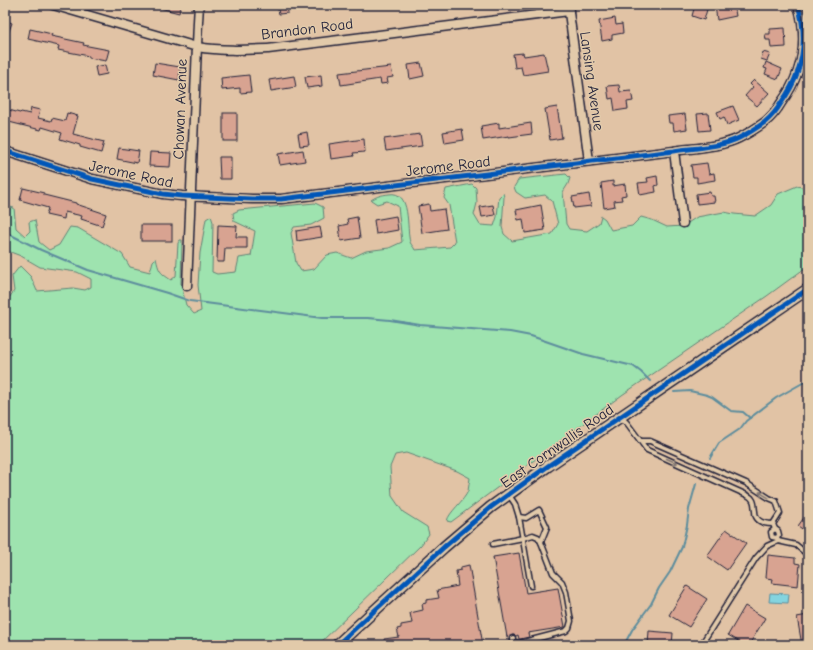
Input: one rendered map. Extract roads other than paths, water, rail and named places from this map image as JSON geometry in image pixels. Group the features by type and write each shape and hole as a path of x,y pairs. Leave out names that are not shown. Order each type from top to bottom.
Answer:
{"street":[{"name":"Brandon Road","path":"53,5 197,47 236,51 268,49 568,8"},
{"name":"Chowan Avenue","path":"187,286 199,5"},
{"name":"Jerome Road","path":"5,151 92,179 163,194 191,197 281,199 674,151 720,144 739,138 766,122 789,93 797,77 802,57 804,36 798,5"},
{"name":"Lansing Avenue","path":"568,8 589,161"},
{"path":"674,151 683,223"},
{"name":"East Cornwallis Road","path":"337,645 444,547 491,507 808,289"}],"lane":[{"path":"621,417 647,450 747,495 755,504 754,513 757,519 765,524 773,524"},
{"path":"641,441 650,441 746,483 776,501 780,513 773,524 775,529 771,532 772,537 796,545 808,555"},
{"path":"509,494 515,504 519,517 531,586"},
{"path":"519,517 526,518 539,510 546,527 541,542"},
{"path":"493,544 533,535 538,538 553,573 562,582 566,592 571,620 569,628 566,631 520,643 513,642 513,638"},
{"path":"701,645 756,558 767,546 778,539"}],"water":[{"path":"770,593 789,594 788,603 769,602"}],"waterway":[{"path":"5,232 41,250 88,270 190,301 322,318 368,318 420,325 510,332 531,336 583,354 633,366 650,381"},
{"path":"710,458 719,443 740,429 746,421 776,398 808,380"},
{"path":"674,392 690,391 707,395 731,411 743,412 750,418"},
{"path":"624,645 632,630 651,604 659,588 670,572 682,547 689,509 696,484"}]}
